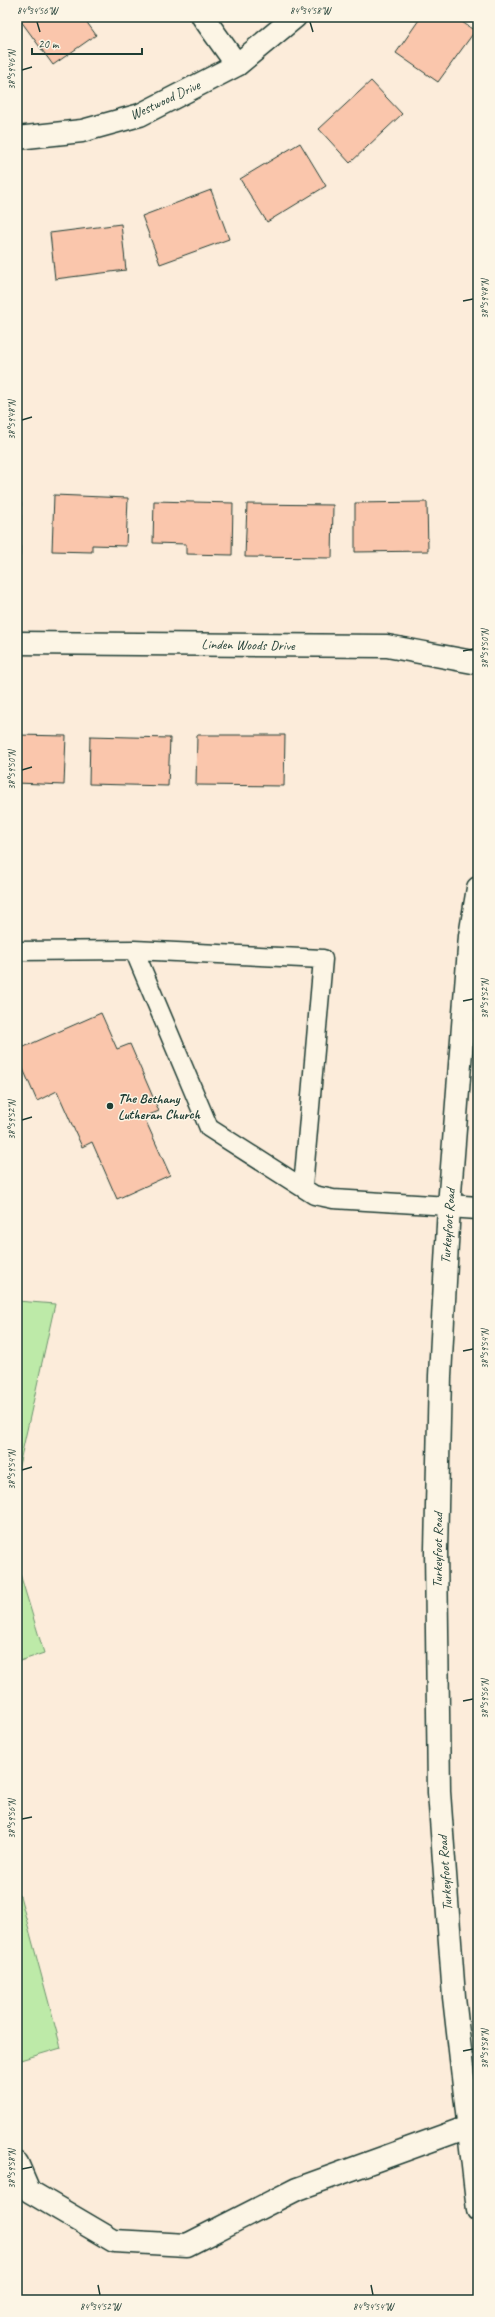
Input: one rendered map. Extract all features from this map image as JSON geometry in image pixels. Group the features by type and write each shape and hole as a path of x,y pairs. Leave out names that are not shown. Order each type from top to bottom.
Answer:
{"street":[{"path":"203,17 237,65"},
{"name":"Westwood Drive","path":"17,138 82,131 140,115 237,65 295,17"},
{"name":"Linden Woods Drive","path":"17,643 387,646 478,663"},
{"name":"Turkeyfoot Road","path":"478,888 470,936 449,1206 440,1376 436,1550 439,1792 454,1997 478,2210"},
{"path":"449,1206 478,1208"},
{"path":"17,2163 29,2191 114,2241 187,2245 297,2189 468,2127"}],"lane":[{"path":"134,950 209,1128 314,1194 333,1199 449,1206"},
{"path":"17,951 134,950 323,959 303,1187"}],"green space":[{"path":"17,1301 55,1304 17,1475"},
{"path":"17,1564 44,1653 17,1662"},
{"path":"17,1895 20,1896 61,2048 17,2061"}],"building":[{"path":"18,17 83,17 96,35 53,65"},
{"path":"421,17 455,17 475,31 438,82 396,53"},
{"path":"371,81 402,114 350,163 319,129"},
{"path":"300,143 326,186 267,222 240,179"},
{"path":"211,190 229,239 160,264 142,216"},
{"path":"121,224 126,270 55,279 50,233"},
{"path":"54,495 128,498 126,546 92,545 92,552 52,551"},
{"path":"154,501 233,503 232,555 186,554 186,544 153,543"},
{"path":"427,502 428,551 355,552 355,503"},
{"path":"17,503 21,503 20,556 17,556"},
{"path":"247,504 333,505 332,558 245,557"},
{"path":"17,735 66,736 64,785 17,783"},
{"path":"197,735 285,735 284,786 196,785"},
{"path":"90,736 170,738 168,786 89,784"},
{"name":"The Bethany Lutheran Church","path":"101,1013 117,1049 130,1044 159,1111 144,1117 170,1175 117,1199 92,1142 82,1147 57,1091 37,1101 17,1055 17,1050"}],"place":[{"name":"The Bethany Lutheran Church","path":"110,1106"}]}
